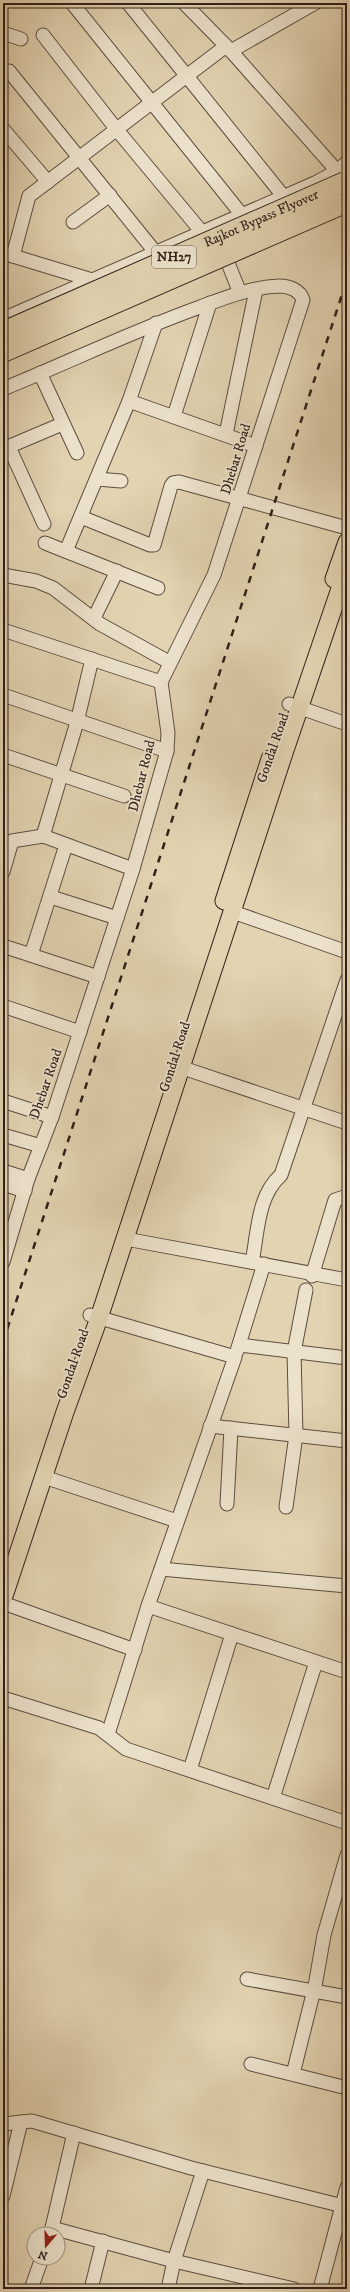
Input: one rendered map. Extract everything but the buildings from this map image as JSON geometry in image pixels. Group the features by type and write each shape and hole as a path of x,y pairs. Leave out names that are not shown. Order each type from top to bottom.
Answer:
{"highway":[{"name":"Rajkot Bypass Flyover","path":"3,332 341,177"},
{"name":"Rajkot Bypass Flyover","path":"3,352 340,205"}],"main road":[{"name":"Gondal Road","path":"3,1572 94,1316 185,1028 251,812 294,705 347,542"},
{"path":"3,1599 65,1412 94,1316 126,1239 180,1067 233,912 294,705 347,568"}],"street":[{"path":"72,3 242,215"},
{"path":"128,3 284,197"},
{"path":"184,3 229,48 341,177"},
{"path":"92,280 8,254 27,200 32,194 187,76 229,48 314,3"},
{"path":"3,33 21,39"},
{"path":"43,35 116,130 222,248 240,293"},
{"path":"9,71 156,253"},
{"path":"3,129 48,182"},
{"path":"3,319 156,253 206,229 284,197 341,177 347,162"},
{"path":"73,222 110,195"},
{"name":"Dhebar Road","path":"3,389 156,323 240,293 279,286 291,288 301,295 303,300 256,446 241,498 212,580 169,662 161,682 168,733 167,751 133,869 52,1117 7,1234 3,1262"},
{"path":"226,434 256,290"},
{"path":"174,416 210,304"},
{"path":"66,551 129,401 156,323"},
{"path":"40,374 62,424 77,453"},
{"path":"129,401 226,434 256,446"},
{"path":"44,524 6,448 62,424"},
{"path":"97,479 121,481"},
{"path":"81,517 150,545 154,545 173,483 179,482 347,528"},
{"path":"45,543 158,588"},
{"path":"94,618 117,571"},
{"path":"3,575 46,584 94,618 169,662"},
{"path":"3,630 161,682"},
{"path":"43,836 77,722 92,659"},
{"path":"3,695 77,722 167,751"},
{"path":"294,705 347,724"},
{"path":"3,755 60,776 124,796"},
{"path":"3,872 12,841 43,836 133,869"},
{"path":"31,956 51,897 66,845"},
{"path":"51,897 117,918"},
{"path":"233,912 347,952"},
{"path":"3,946 98,977"},
{"path":"108,1734 148,1606 210,1426 238,1351 258,1263 264,1197 275,1180 281,1175 347,980"},
{"path":"3,1006 80,1032"},
{"path":"180,1067 347,1123"},
{"path":"3,1101 52,1117"},
{"path":"3,1135 41,1146"},
{"path":"3,1171 26,1185"},
{"path":"3,1184 26,1185"},
{"path":"313,1275 335,1200 347,1196"},
{"path":"126,1239 258,1263 313,1275 347,1280"},
{"path":"286,1507 296,1435 294,1352 306,1290"},
{"path":"94,1316 238,1351 294,1352 347,1358"},
{"path":"210,1426 347,1441"},
{"path":"227,1504 231,1428"},
{"path":"44,1477 178,1521"},
{"path":"161,1569 347,1586"},
{"path":"3,1603 134,1650"},
{"path":"148,1606 347,1672"},
{"path":"190,1770 232,1634"},
{"path":"273,1798 316,1662"},
{"path":"3,1698 99,1728 126,1749 347,1823"},
{"path":"293,2074 314,1991 324,1936 347,1855"},
{"path":"247,1979 347,1997"},
{"path":"251,2064 347,2088"},
{"path":"3,2124 32,2120 203,2171 344,2206"},
{"path":"3,2196 21,2122"},
{"path":"52,2226 74,2133"},
{"path":"168,2289 174,2261 203,2171"},
{"path":"320,2289 344,2206 347,2187"},
{"path":"66,2234 103,2242 174,2261 241,2283 294,2289"},
{"path":"91,2289 103,2242"},
{"path":"31,2289 39,2266"}],"railway":[{"path":"3,1342 347,279"}]}
